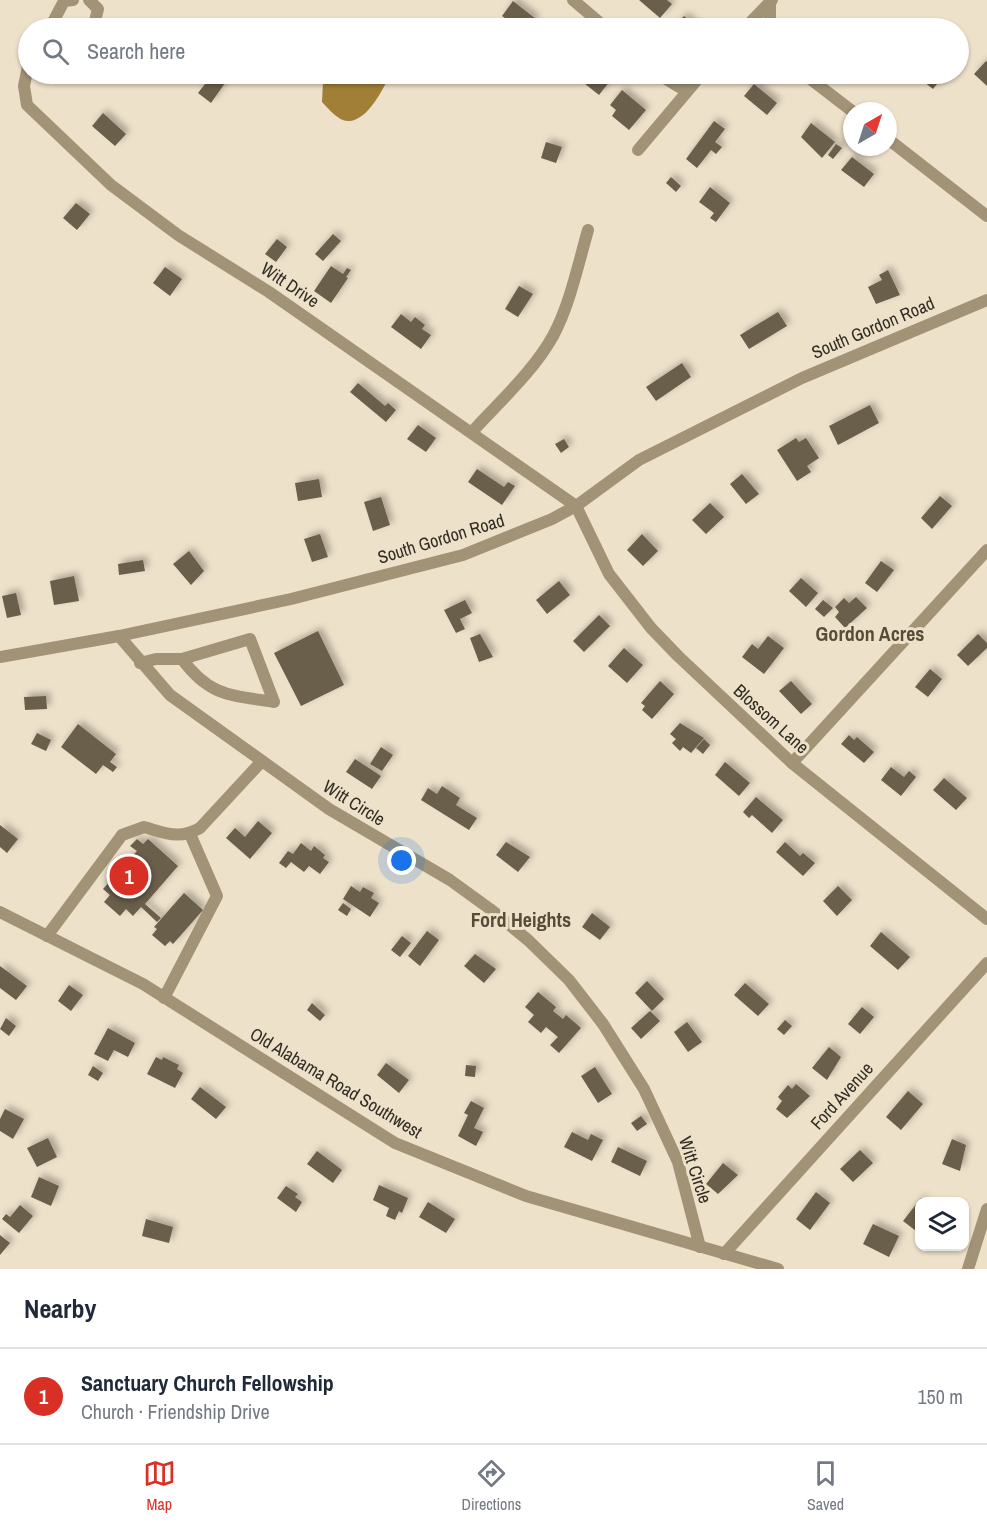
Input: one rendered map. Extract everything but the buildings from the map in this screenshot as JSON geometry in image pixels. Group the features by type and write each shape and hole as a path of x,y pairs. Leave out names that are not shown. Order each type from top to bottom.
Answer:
{"street":[{"path":"55,18 64,2 73,0"},
{"path":"89,0 98,9 96,18"},
{"path":"573,0 594,18"},
{"path":"755,18 771,1"},
{"path":"770,18 771,1"},
{"name":"Witt Drive","path":"24,84 27,105 111,185 178,234 268,292 576,506"},
{"path":"674,84 679,87 691,86"},
{"path":"817,84 843,104"},
{"path":"638,150 691,86"},
{"path":"897,146 987,216"},
{"path":"472,432 529,370 553,337 568,299 588,230"},
{"name":"South Gordon Road","path":"0,657 119,636 291,599 463,555 519,534 576,506 639,460 802,378 987,300"},
{"name":"Blossom Lane","path":"576,506 609,574 651,628 715,692 792,762 987,920"},
{"path":"792,762 987,550"},
{"name":"Witt Circle","path":"119,636 170,695 329,809 450,880 528,940 569,980 603,1024 644,1089 678,1162 700,1247"},
{"path":"140,663 156,659 182,659 250,639 274,702 219,693 192,674 182,659"},
{"path":"47,936 122,835 129,830 144,827 165,835 190,834 200,828 262,761"},
{"path":"164,998 217,896 190,834"},
{"name":"Old Alabama Road Southwest","path":"0,912 124,973 395,1143 526,1196 778,1269"},
{"name":"Ford Avenue","path":"724,1254 987,963"},
{"path":"968,1269 987,1209"}],"shaded area":[{"path":"323,84 385,84 374,103 355,120 348,121 337,117 322,102"}],"place":[{"name":"Sanctuary Church Fellowship","path":"129,876"}],"district":[{"name":"Gordon Acres","path":"870,634"},
{"name":"Ford Heights","path":"521,920"}]}
